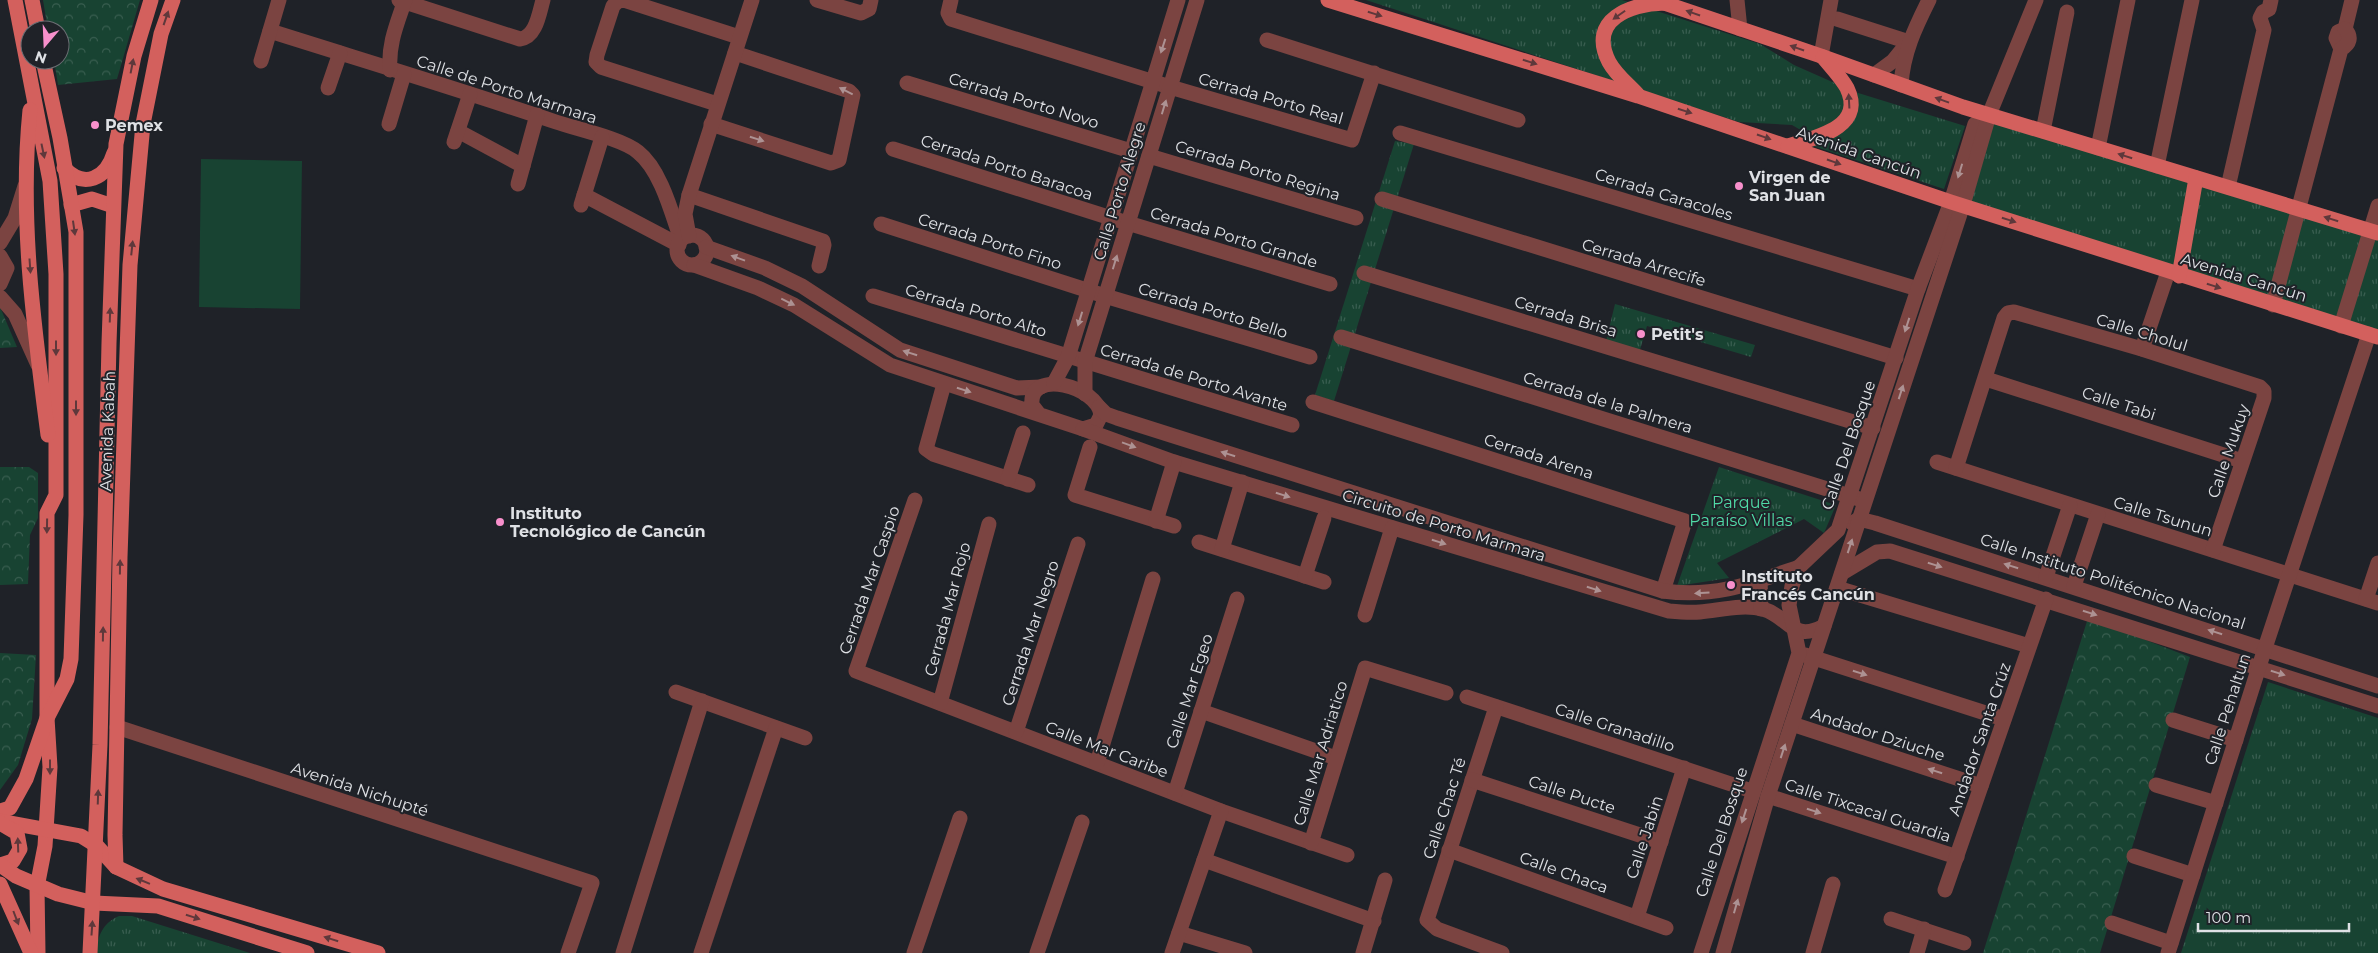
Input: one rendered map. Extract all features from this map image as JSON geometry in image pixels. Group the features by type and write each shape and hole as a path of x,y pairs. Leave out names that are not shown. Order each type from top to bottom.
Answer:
{"main road":[{"path":"15,0 20,26"},
{"path":"23,20 25,0"},
{"path":"32,0 36,20"},
{"name":"Avenida Kabah","path":"94,902 116,144 134,56 151,0"},
{"name":"Avenida Kabah","path":"116,867 117,727 130,265 143,124 161,34 173,0"},
{"name":"Avenida Cancún","path":"1328,0 1638,96 2174,274 2374,336"},
{"path":"1638,96 1613,69 1604,48 1606,32 1615,17 1630,8 1662,1 1989,115 2375,232"},
{"path":"1788,146 1823,136 1840,126 1848,113 1850,100 1847,88 1822,56"},
{"path":"125,100 155,64"},
{"path":"28,70 50,181 56,274 56,495 47,513 47,718 50,766 47,829 37,887 38,953"},
{"name":"Avenida Kabah","path":"45,70 76,232 76,508 71,659 67,679 47,718"},
{"path":"32,96 25,186 38,366 56,495"},
{"path":"64,168 73,177 82,180 96,178 110,166 116,144"},
{"path":"2174,274 2196,178"},
{"path":"71,205 92,199 113,206"},
{"path":"109,343 126,384"},
{"path":"100,745 118,704"},
{"path":"0,811 10,808 26,778 47,718"},
{"path":"0,822 81,836 97,846 116,867 163,889 378,953"},
{"path":"0,822 17,833 20,849 13,860 0,865"},
{"path":"0,865 37,887 94,902 158,906 307,953"},
{"path":"0,884 31,953"},
{"path":"158,906 163,889"},
{"path":"90,953 94,902"}],"street":[{"path":"261,61 278,0"},
{"path":"389,124 397,72 389,55 402,1 520,39 532,34 543,0"},
{"path":"718,104 601,67 596,62 596,56 614,6 618,1 624,0 740,37"},
{"path":"602,137 582,200 683,240 689,195 752,0"},
{"path":"817,0 861,13 869,9 871,0"},
{"path":"951,0 948,13 951,19 1170,87"},
{"name":"Calle Porto Alegre","path":"1047,385 1068,357 1178,0"},
{"name":"Calle Porto Alegre","path":"1085,394 1085,362 1197,0"},
{"path":"1822,56 1831,0"},
{"path":"1901,85 1903,66 1909,42 1929,0"},
{"name":"Calle Del Bosque","path":"1723,953 1768,796 1865,501 1957,203 1989,115 2036,0"},
{"path":"2098,148 2128,0"},
{"path":"2157,166 2192,0"},
{"path":"2273,305 2297,208 2341,49 2336,38 2338,32 2345,29 2352,0"},
{"path":"1715,20 1737,2"},
{"path":"1737,2 1740,29"},
{"path":"2228,187 2264,30 2260,18 2270,4"},
{"path":"2043,131 2067,12"},
{"path":"1837,19 1909,42"},
{"name":"Calle de Porto Marmara","path":"270,31 537,115 602,137 638,152 652,169 664,192 683,240"},
{"path":"1267,40 1518,120"},
{"path":"1874,75 1893,60 1909,42"},
{"path":"711,124 831,163 839,160 853,95 849,91 735,52"},
{"path":"328,88 340,53"},
{"name":"Cerrada Porto Real","path":"1170,87 1352,140 1374,74"},
{"name":"Cerrada Porto Novo","path":"907,83 1131,151"},
{"path":"470,94 456,137 523,166"},
{"path":"518,184 537,115"},
{"name":"Cerrada Caracoles","path":"1400,133 1918,289"},
{"name":"Cerrada Porto Baracoa","path":"893,149 1127,223"},
{"name":"Cerrada Porto Regina","path":"1149,156 1356,218"},
{"path":"0,243 15,218 25,186"},
{"path":"689,195 823,241 819,266"},
{"name":"Cerrada Arrecife","path":"1382,199 1896,358"},
{"name":"Calle Del Bosque","path":"1701,953 1798,653 1789,606 1792,586 1799,567 1838,530 1918,289 1957,203"},
{"path":"2341,326 2375,232 2378,206"},
{"name":"Cerrada Porto Grande","path":"1127,223 1330,284"},
{"name":"Cerrada Porto Fino","path":"881,224 1105,296"},
{"name":"Circuito de Porto Marmara","path":"1795,630 1775,614 1761,609 1743,607 1698,612 1669,611 1174,462 1039,414 890,366 815,316 758,288 684,263 678,255 683,240 699,237 706,247 765,268 824,298 900,350 1017,388 1047,385 1071,387 1085,394 1106,414 1117,418 1663,591 1689,594 1719,592 1799,567"},
{"path":"694,265 704,258 706,247"},
{"path":"0,256 7,268 0,284"},
{"path":"758,288 765,268"},
{"name":"Cerrada Brisa","path":"1364,273 1873,428"},
{"path":"2142,349 2174,274"},
{"name":"Cerrada Porto Alto","path":"873,296 1085,362"},
{"name":"Cerrada Porto Bello","path":"1105,296 1310,357"},
{"path":"0,297 15,314 38,366"},
{"name":"Calle Cholul","path":"1986,379 2008,313 2014,312 2142,349 2260,387 2264,391"},
{"name":"Calle Pehaltun","path":"2170,948 2265,648 2374,336"},
{"name":"Cerrada de la Palmera","path":"1341,337 1865,501"},
{"name":"Cerrada de Porto Avante","path":"1085,362 1292,425"},
{"path":"1956,468 1986,379"},
{"name":"Calle Tabi","path":"1986,379 2242,460"},
{"path":"944,384 926,449 933,454 1028,485"},
{"path":"1039,414 1032,405 1032,398 1047,385"},
{"name":"Calle Mukuy","path":"2213,550 2264,398 2264,391"},
{"name":"Cerrada Arena","path":"1313,402 1685,521 1663,591"},
{"path":"1083,429 1094,427 1099,422 1101,415 1099,407"},
{"path":"1008,479 1023,433"},
{"path":"1090,447 1075,495 1174,526"},
{"path":"1156,520 1174,462"},
{"name":"Calle Tsunun","path":"1937,462 2372,601"},
{"path":"1222,550 1242,482"},
{"name":"Cerrada Mar Caspio","path":"856,671 915,500"},
{"path":"2046,577 2070,505"},
{"path":"2074,586 2098,514"},
{"path":"1305,576 1324,518"},
{"path":"1838,530 1859,519"},
{"name":"Calle Instituto Politécnico Nacional","path":"1859,519 2074,586 2378,686"},
{"name":"Cerrada Mar Rojo","path":"940,703 989,524"},
{"path":"1365,615 1392,528"},
{"path":"1912,558 1918,537"},
{"path":"1199,542 1324,582"},
{"name":"Cerrada Mar Negro","path":"1016,732 1078,544"},
{"path":"1842,573 1877,552 1890,551 2378,706"},
{"path":"2372,601 2378,563"},
{"path":"1097,763 1153,579"},
{"path":"1760,580 1761,609"},
{"path":"1837,588 2029,646"},
{"name":"Calle Mar Egeo","path":"1175,793 1236,599"},
{"name":"Andador Santa Crúz","path":"1945,890 2046,599"},
{"path":"1795,630 1812,632 1824,626"},
{"path":"1798,653 2004,719"},
{"name":"Calle Mar Adriatico","path":"1311,843 1364,668 1446,693"},
{"name":"Calle Mar Caribe","path":"856,671 1221,811 1347,855"},
{"path":"676,692 805,738"},
{"name":"Calle Granadillo","path":"1466,697 1752,791"},
{"path":"623,953 702,701"},
{"name":"Calle Chac Té","path":"1496,707 1427,920 1437,929 1502,953"},
{"path":"1201,711 1336,758"},
{"path":"2174,720 2236,740"},
{"name":"Andador Dziuche","path":"1792,724 1981,786"},
{"name":"Avenida Nichupté","path":"117,727 592,883 568,953"},
{"path":"701,953 776,728"},
{"name":"Calle Jabin","path":"1637,917 1684,768"},
{"name":"Calle Pucte","path":"1472,780 1661,842"},
{"path":"2156,786 2216,803"},
{"name":"Calle Tixcacal Guardia","path":"1768,796 1957,857"},
{"path":"1172,953 1221,811"},
{"path":"916,953 960,818"},
{"path":"1037,953 1082,822"},
{"name":"Calle Chaca","path":"1449,850 1666,928"},
{"path":"2134,856 2193,875"},
{"path":"1204,860 1374,921"},
{"path":"1363,953 1385,880"},
{"path":"1814,953 1833,884"},
{"path":"1892,919 1964,943"},
{"path":"2112,923 2170,948"},
{"path":"1917,953 1924,930"},
{"path":"1179,933 1245,953"}],"green space":[{"path":"43,0 140,0 117,79 58,85 56,70 70,70 70,20 46,20"},
{"path":"1366,0 1622,0 1760,44 1794,65 1855,92 1965,126 1944,189 1813,146 1825,144 1792,125 1739,122"},
{"path":"1989,115 2378,232 2378,338 1963,205"},
{"path":"1395,141 1414,144 1334,401 1315,395"},
{"path":"201,159 302,161 300,309 199,307"},
{"path":"1615,304 1755,345 1751,357 1647,326 1639,353 1606,341"},
{"path":"0,307 17,347 0,348"},
{"path":"0,467 29,467 38,473 38,518 30,535 28,584 0,585"},
{"name":"Parque Paraíso Villas","path":"1719,467 1836,505 1824,533 1804,519 1717,563 1729,578 1677,586"},
{"path":"2088,618 2190,657 2100,953 1983,953"},
{"path":"0,653 36,655 32,719 18,765 0,790"},
{"path":"2268,682 2378,718 2378,953 2181,953"},
{"path":"119,916 132,916 250,953 95,953 102,931 108,923"}],"place":[{"name":"Pemex","path":"95,125"},
{"name":"Virgen de San Juan","path":"1739,186"},
{"name":"Petit's","path":"1641,334"},
{"name":"Instituto Tecnológico de Cancún","path":"500,522"},
{"name":"Instituto Francés Cancún","path":"1731,585"}]}
